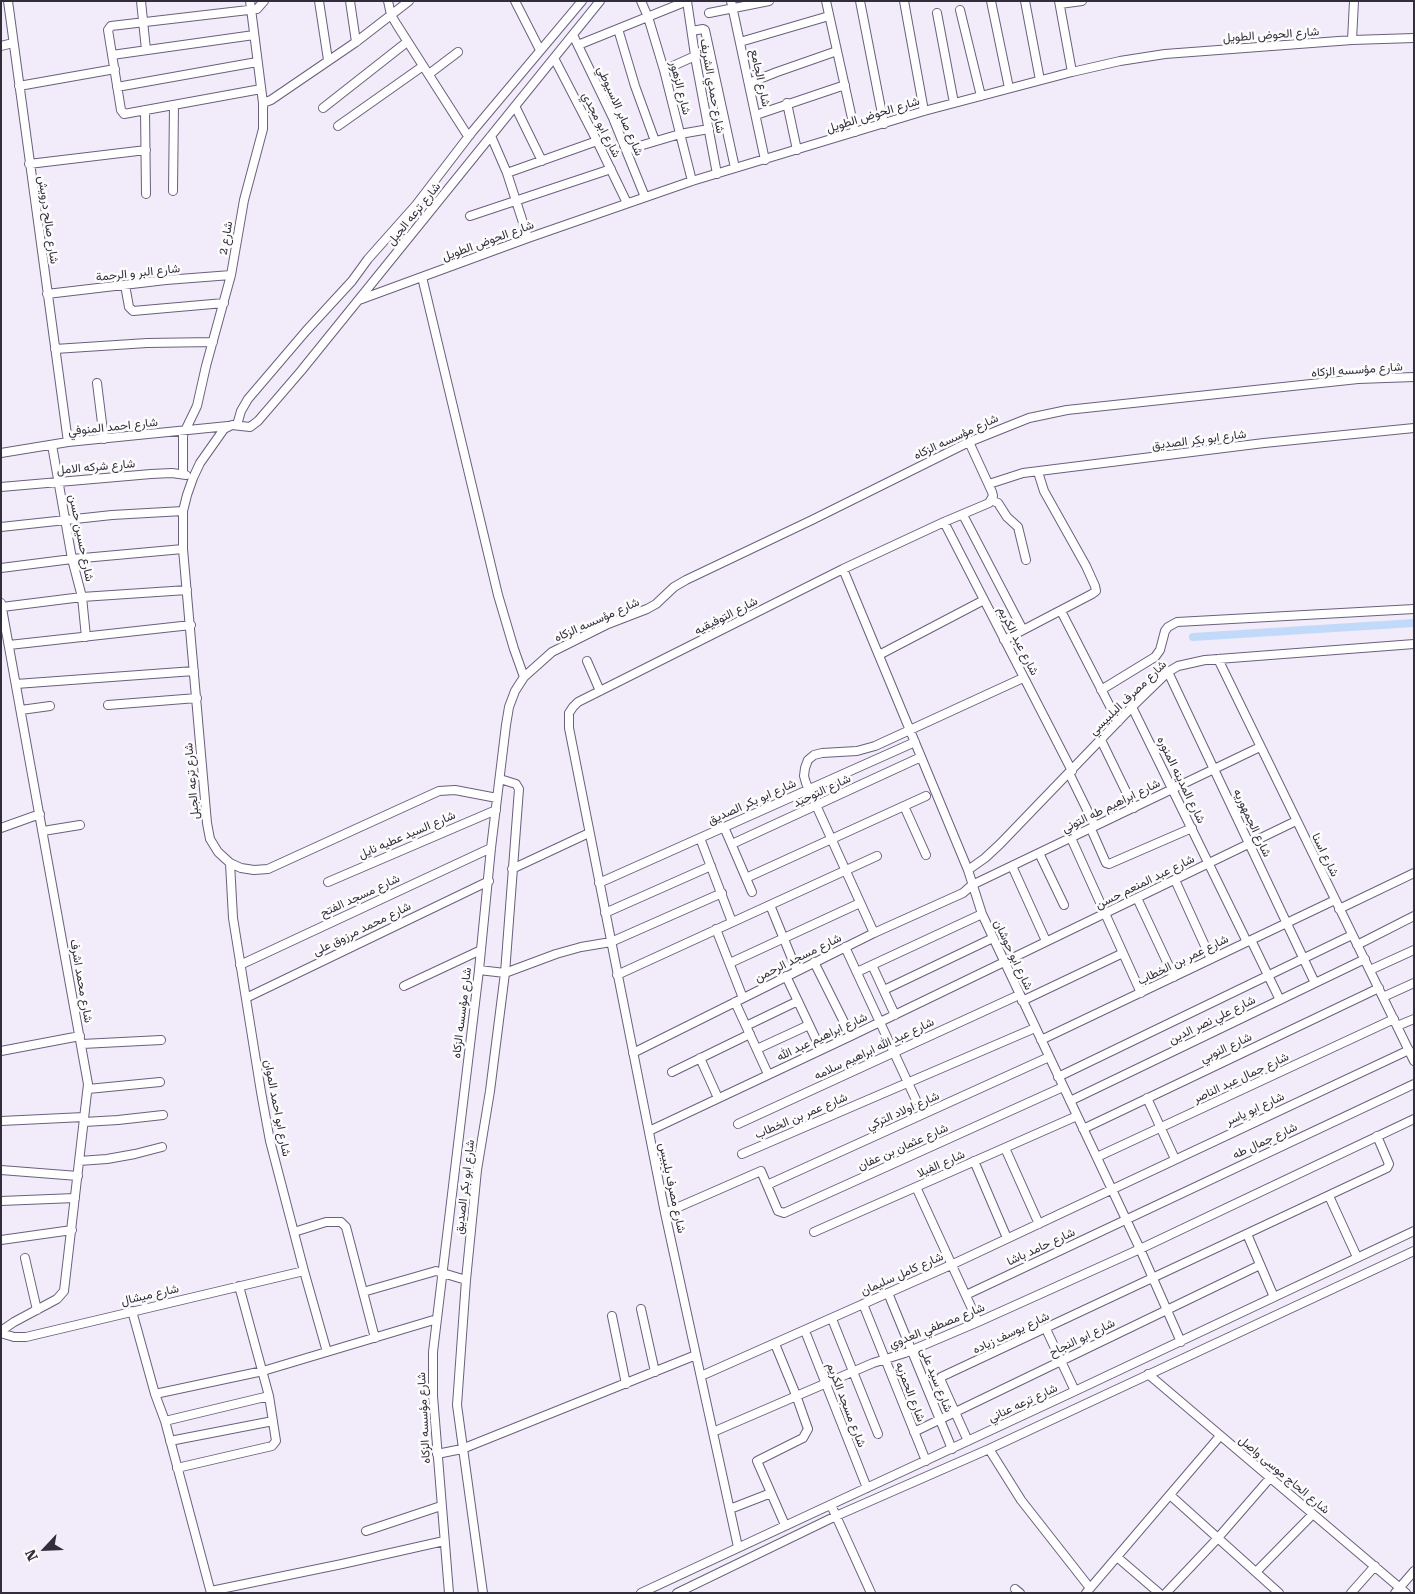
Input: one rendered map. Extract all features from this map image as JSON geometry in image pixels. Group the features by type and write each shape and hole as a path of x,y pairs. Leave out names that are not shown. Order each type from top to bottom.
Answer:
{"street":[{"path":"141,1 146,50"},
{"name":"شارع 2","path":"183,474 183,440 185,431 197,406 224,303 231,275 244,200 264,120 250,1"},
{"path":"261,89 124,114 121,110 108,31 109,27 251,10 260,8 264,1"},
{"path":"319,1 328,60"},
{"path":"350,1 356,42"},
{"path":"388,1 391,15 407,42 466,133 470,135"},
{"path":"263,103 271,100 356,42 409,1"},
{"path":"515,1 544,47 555,56"},
{"path":"569,1 579,4"},
{"name":"شارع ترعه الجبل","path":"230,863 218,852 210,839 207,823 183,549 183,511 193,478 200,463 228,426 237,425 245,427 254,424 301,371 600,1"},
{"name":"شارع الزهور","path":"641,1 648,17 664,70 692,181"},
{"path":"578,45 648,17 672,4 687,1"},
{"name":"شارع حمدي الشريف","path":"687,1 695,56 717,174"},
{"path":"708,13 731,5 769,1"},
{"path":"826,1 855,132"},
{"path":"860,1 884,124"},
{"path":"904,1 924,111"},
{"path":"991,1 1009,88"},
{"path":"1025,1 1040,80"},
{"path":"1072,72 1059,3 1082,1"},
{"path":"1352,40 1354,1"},
{"name":"شارع ترعه الجبل","path":"237,425 240,411 248,399 306,331 347,288 368,259 416,205 470,135 579,4"},
{"name":"شارع صالح درويش","path":"6,5 13,43 68,442"},
{"name":"شارع الجامع","path":"731,5 765,160"},
{"path":"960,10 981,96"},
{"path":"937,13 954,103"},
{"path":"740,42 829,16"},
{"path":"618,29 635,86 655,141"},
{"path":"692,31 705,30 735,168"},
{"path":"112,55 254,35"},
{"name":"شارع صابر الاسيوطي","path":"573,35 613,118 645,197"},
{"name":"شارع الحوض الطويل","path":"358,301 528,238 692,181 924,111 1072,72 1150,56 1352,40 1414,38"},
{"path":"323,108 407,42"},
{"path":"1,46 13,43"},
{"path":"749,83 837,51"},
{"path":"429,74 458,52"},
{"name":"شارع ابو مجدي","path":"555,56 627,203"},
{"path":"664,70 695,56"},
{"path":"117,87 257,62"},
{"path":"338,126 423,66"},
{"path":"19,86 115,69"},
{"path":"756,115 844,85"},
{"path":"787,104 797,150"},
{"path":"173,191 174,105"},
{"path":"515,106 542,161"},
{"path":"145,110 146,194"},
{"path":"626,150 680,134 708,129"},
{"path":"491,136 516,200 528,238"},
{"path":"506,173 597,141"},
{"path":"29,164 146,150"},
{"path":"470,216 611,169"},
{"name":"شارع البر و الرحمة","path":"47,294 231,275"},
{"path":"422,277 498,595 524,676"},
{"path":"126,285 130,308 133,311 224,303"},
{"path":"55,349 147,343 213,342"},
{"name":"شارع مؤسسه الزكاه","path":"449,1593 432,1374 499,782 509,707 515,691 524,676 552,652 608,624 648,609 686,580 969,442 1029,418 1067,410 1358,379 1414,377"},
{"path":"97,383 104,438"},
{"name":"شارع احمد المنوفي","path":"1,453 68,442 228,426"},
{"name":"شارع ابو بكر الصديق","path":"989,484 1023,473 1264,443 1414,428"},
{"path":"969,442 989,484 992,500 998,503 1006,517 1018,526 1026,560"},
{"name":"شارع حسين حسن","path":"52,445 72,559 82,597 86,637"},
{"path":"1004,640 1096,591 1044,491 1038,472"},
{"name":"شارع شركه الامل","path":"1,487 162,473 183,474 193,478"},
{"name":"شارع التوفيقيه","path":"589,833 568,720 569,713 578,702 843,569 944,522 985,506 992,500"},
{"path":"1,527 120,514 183,511"},
{"path":"963,514 1023,630"},
{"name":"شارع عبد الكريم","path":"944,522 1070,772 1106,862 1109,864 1192,828"},
{"path":"1,568 72,559 183,549"},
{"name":"شارع ابو حوشان","path":"843,569 968,870 982,914 1140,1248 1181,1342"},
{"path":"2,605 82,597 187,590"},
{"path":"878,654 984,600"},
{"name":"شارع محمد اشرف","path":"1,1332 14,1322 57,1298 64,1291 88,1089 82,1044 21,710 7,649 2,605"},
{"name":"شارع مصرف البلبيسي","path":"1101,690 1155,657 1160,650 1168,627 1177,622 1414,609"},
{"path":"1061,611 1118,722"},
{"path":"7,649 86,637 190,625"},
{"name":"شارع مصرف البلبيسي","path":"968,870 1000,844 1132,707 1168,672 1178,666 1218,659 1414,644"},
{"name":"شارع اسنا","path":"1218,659 1414,1061"},
{"path":"587,661 600,691"},
{"path":"16,684 194,670"},
{"name":"شارع الجمهوريه","path":"1168,672 1315,983"},
{"path":"874,933 804,776 808,760 814,755 866,749 910,731 1024,678"},
{"path":"108,704 196,698"},
{"path":"21,710 50,706"},
{"name":"شارع المدينه المنوره","path":"1132,707 1209,863 1280,1000"},
{"path":"1101,740 1134,808"},
{"name":"شارع ابو بكر الصديق","path":"599,883 914,742"},
{"name":"شارع ابراهيم طه التوني","path":"972,885 1260,747"},
{"name":"شارع التوحيد","path":"732,844 921,757"},
{"name":"شارع ابو بكر الصديق","path":"483,1593 457,1405 466,1280 477,1170 490,1091 505,973 519,789 516,784 499,782"},
{"path":"230,863 241,868 254,870 268,868 439,790 455,790 497,798"},
{"path":"746,878 926,796"},
{"path":"904,806 926,855"},
{"name":"شارع السيد عطيه نايل","path":"328,882 496,810"},
{"path":"1,828 40,814"},
{"name":"شارع عبد المنعم حسن","path":"1004,962 1296,821"},
{"path":"43,831 80,825"},
{"path":"724,827 752,892"},
{"path":"512,869 589,833"},
{"name":"شارع مصرف بلبيس","path":"589,833 665,1213 738,1547"},
{"path":"700,838 732,922"},
{"path":"1071,838 1141,992"},
{"name":"شارع مسجد الفتح","path":"240,965 491,848"},
{"path":"1039,854 1064,905"},
{"path":"617,975 877,856"},
{"name":"شارع ابو احمد الموان","path":"230,863 233,918 270,1141 327,1352"},
{"path":"605,913 711,866"},
{"path":"1012,866 1046,942"},
{"path":"1339,909 1414,873"},
{"path":"1175,880 1210,959"},
{"name":"شارع محمد مرزوق على","path":"246,998 488,881"},
{"name":"شارع مسجد الرحمن","path":"633,1053 814,962 962,893 972,885"},
{"path":"478,970 505,973 556,954 611,942 722,893"},
{"path":"1136,898 1174,977"},
{"name":"شارع عمر بن الخطاب","path":"1041,1040 1335,900"},
{"path":"730,963 860,902"},
{"path":"770,905 797,971"},
{"path":"857,972 982,914"},
{"path":"1358,945 1414,916"},
{"path":"716,929 743,998"},
{"path":"1058,1077 1352,935"},
{"path":"884,990 993,938"},
{"path":"845,947 916,1100"},
{"path":"404,986 481,950"},
{"path":"1370,970 1414,950"},
{"name":"شارع عبد الله ابراهيم سلامه","path":"738,1124 894,1052 1122,953"},
{"name":"شارع علي نصر الدين","path":"1070,1101 1365,959"},
{"path":"814,962 851,1036"},
{"name":"شارع ابراهيم عبد الله","path":"649,1130 1004,962"},
{"path":"872,966 895,1015"},
{"path":"786,976 821,1050"},
{"path":"1383,996 1414,983"},
{"name":"شارع النوبي","path":"1083,1129 1379,988"},
{"path":"746,1026 798,1001"},
{"path":"734,1002 768,1074"},
{"name":"شارع جمال عبد الناصر","path":"1097,1157 1396,1022 1414,1019"},
{"path":"756,1049 809,1025"},
{"name":"شارع عمر بن الخطاب","path":"742,1154 1035,1028"},
{"path":"672,1072 750,1034"},
{"path":"1,1051 80,1036"},
{"path":"82,1044 161,1040"},
{"name":"شارع ابو ياسر","path":"1111,1188 1409,1050"},
{"name":"شارع اولاد التركي","path":"767,1185 1049,1057"},
{"path":"700,1058 718,1098"},
{"path":"88,1089 160,1082"},
{"name":"شارع جمال طه","path":"1126,1219 1414,1084"},
{"name":"شارع عثمان بن عفان","path":"767,1185 778,1211 784,1213 1063,1087"},
{"path":"1147,1098 1175,1159"},
{"path":"1,1121 118,1120 163,1115"},
{"name":"شارع الفيلا","path":"814,1232 1077,1116"},
{"name":"شارع مصطفي العدوي","path":"713,1432 852,1371 912,1350 978,1322 1414,1119"},
{"name":"شارع يوسف زياده","path":"968,1441 940,1380 941,1377 1388,1168 1389,1164 1377,1136"},
{"path":"79,1161 126,1156 162,1147"},
{"path":"1005,1148 1039,1224"},
{"path":"974,1161 1008,1238"},
{"path":"1,1170 78,1176"},
{"path":"665,1213 760,1171 767,1185"},
{"path":"916,1187 978,1322"},
{"name":"شارع كامل سليمان","path":"701,1376 952,1264 1111,1188"},
{"path":"1328,1196 1357,1257"},
{"path":"1,1201 75,1198"},
{"name":"شارع حامد باشا","path":"966,1295 1126,1219"},
{"path":"294,1232 326,1222 335,1221 343,1224 347,1230 375,1338"},
{"path":"1,1240 72,1230"},
{"name":"شارع ترعه عناني","path":"641,1593 1075,1392 1414,1231"},
{"path":"1247,1234 1274,1297"},
{"path":"677,1593 836,1516 989,1448 1414,1251"},
{"path":"25,1258 37,1310"},
{"name":"شارع ابو النجاح","path":"914,1432 1260,1265"},
{"name":"شارع ميشال","path":"1,1332 14,1337 26,1337 304,1271"},
{"path":"363,1292 436,1271 466,1280"},
{"path":"177,1468 275,1444 276,1438 269,1396 239,1286"},
{"name":"شارع سيد على","path":"888,1292 952,1448"},
{"name":"شارع الحمزيه","path":"862,1304 926,1461"},
{"path":"641,1309 655,1372"},
{"path":"132,1311 155,1394 165,1421 211,1592 444,1540"},
{"path":"612,1316 626,1384"},
{"path":"155,1394 263,1371 437,1319"},
{"path":"832,1319 878,1434"},
{"path":"1046,1329 1075,1392"},
{"name":"شارع مسجد الكريم","path":"805,1330 867,1488"},
{"path":"775,1344 808,1426 805,1435 757,1461 785,1525"},
{"path":"437,1454 462,1449 696,1355"},
{"name":"شارع الحاج موسى واصل","path":"1148,1374 1375,1566 1400,1591"},
{"path":"165,1421 269,1396"},
{"path":"170,1441 273,1421"},
{"path":"989,1448 1021,1500 1088,1590 1220,1436"},
{"path":"1166,1593 1217,1539 1270,1478"},
{"path":"730,1509 771,1493"},
{"path":"1170,1495 1217,1539 1280,1593"},
{"path":"831,1505 871,1593"},
{"path":"366,1531 441,1506"},
{"path":"1256,1572 1313,1514"},
{"path":"1117,1557 1159,1593"},
{"path":"1351,1593 1375,1566"},
{"path":"1400,1591 1414,1571"}],"waterway":[{"path":"1193,637 1414,623"}]}
